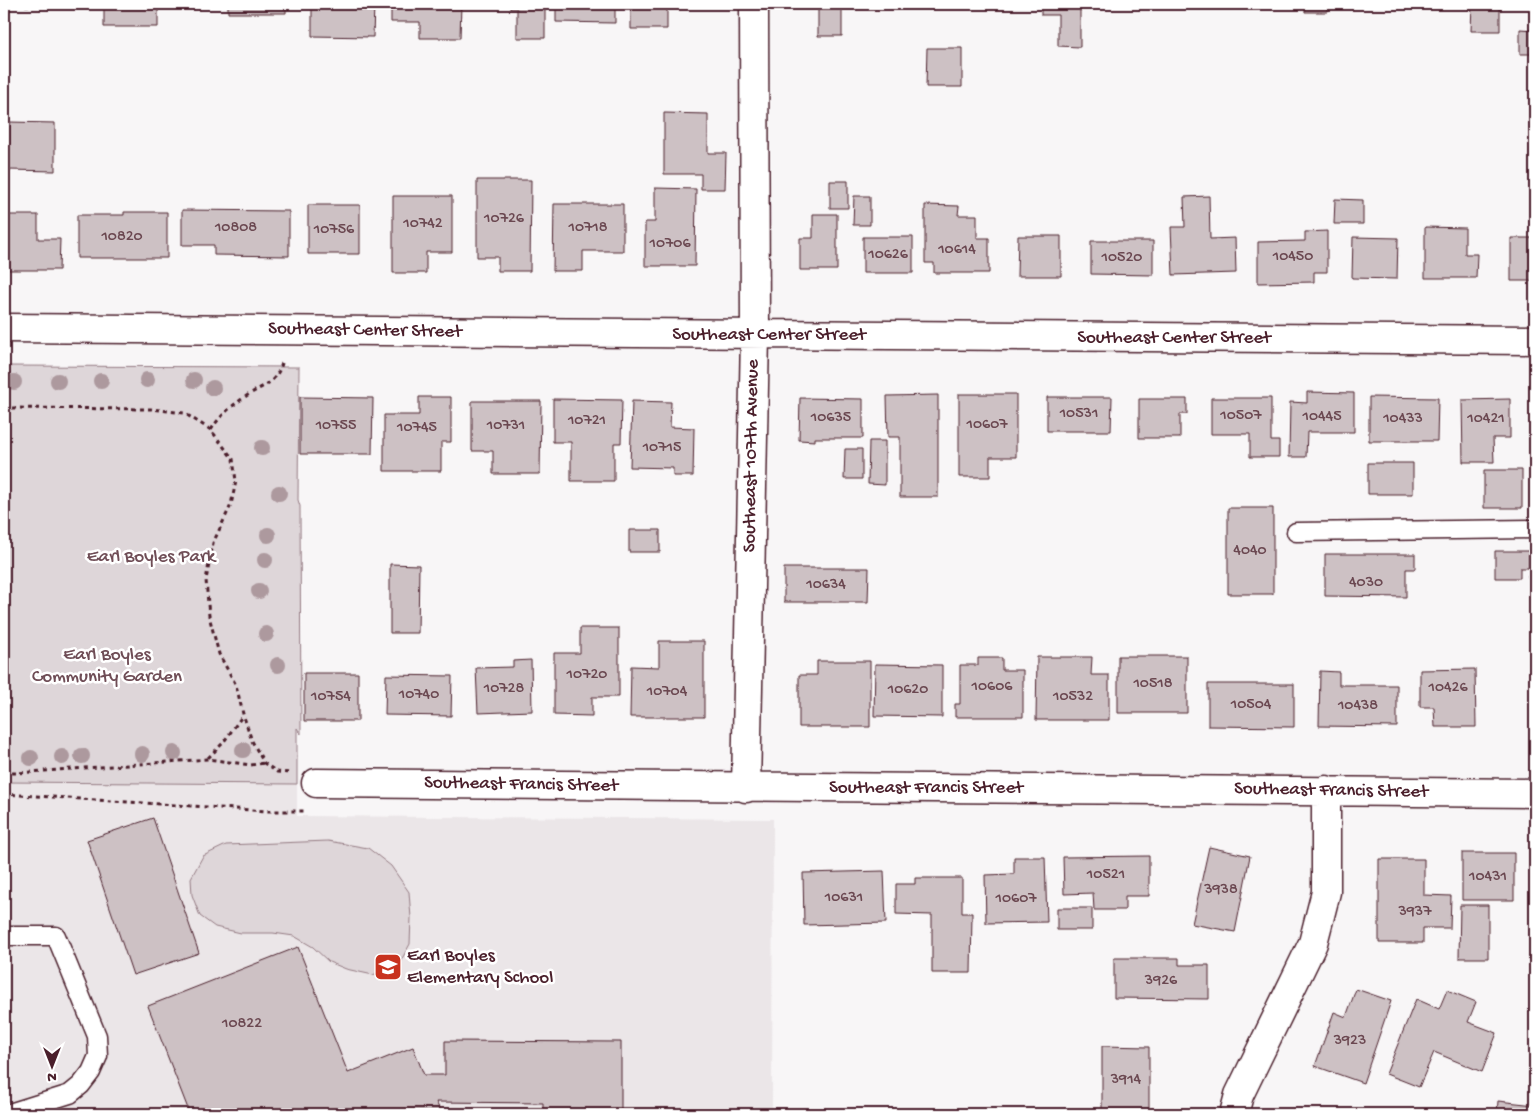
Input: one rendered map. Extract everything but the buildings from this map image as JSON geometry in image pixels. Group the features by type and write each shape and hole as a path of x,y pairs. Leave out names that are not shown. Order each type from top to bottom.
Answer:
{"street":[{"name":"Southeast 107th Avenue","path":"746,788 755,335 754,4"},
{"name":"Southeast Center Street","path":"4,328 1535,340"},
{"name":"Southeast Francis Street","path":"316,783 1535,793"},
{"path":"1234,1114 1239,1094 1313,943 1326,892 1326,790"}],"lane":[{"path":"1296,532 1535,529"},
{"path":"4,936 56,936 97,1036 98,1056 91,1072 81,1085 70,1094 6,1114"}],"path":[{"path":"211,430 218,419 244,397 270,382 280,371 290,330"},
{"path":"4,408 151,409 184,413 211,430 233,459 236,481 231,505 213,543 206,580 208,616 219,654 236,685 252,741 264,763 277,772 304,774 316,783 307,812 4,794"},
{"path":"208,759 223,743 243,714"},
{"path":"4,773 208,759 251,765 264,763"}],"shaded area":[{"name":"Earl Boyles Elementary School","path":"4,782 297,784 297,816 773,819 772,1114 4,1114"}],"green space":[{"name":"Earl Boyles Park","path":"4,366 299,367 298,500 300,506 301,734 297,728 297,784 4,782"},
{"path":"328,841 368,848 391,866 409,892 410,944 398,966 392,966 373,975 346,969 329,962 313,947 294,936 273,933 241,933 215,927 200,916 192,895 191,878 203,856 226,845"}],"place":[{"name":"Earl Boyles Elementary School","path":"388,967"}],"park label":[{"name":"Earl Boyles Community Garden","path":"107,666"}]}
